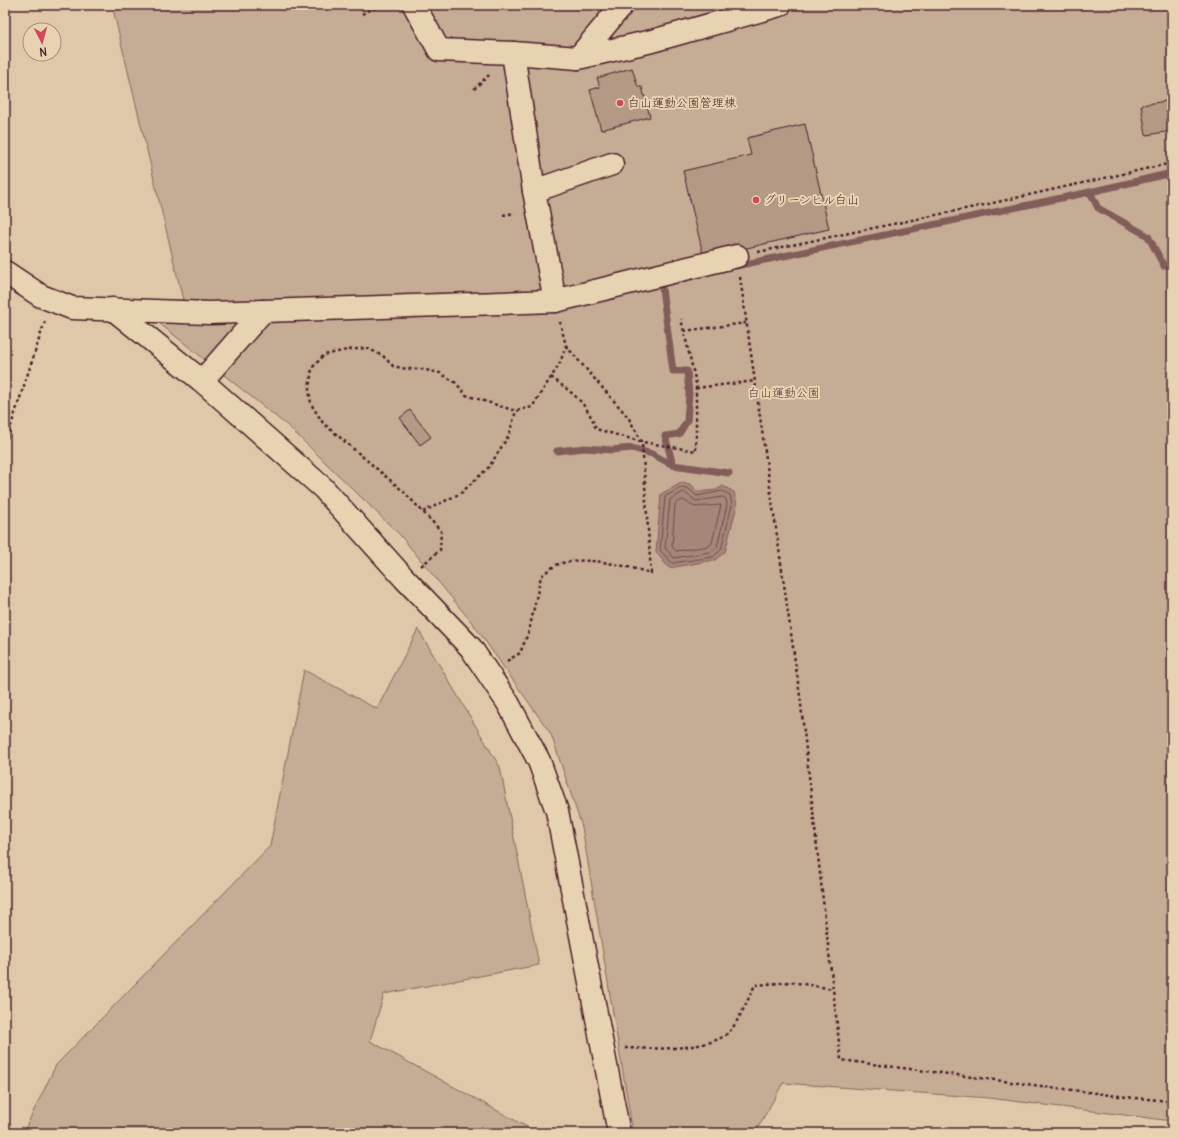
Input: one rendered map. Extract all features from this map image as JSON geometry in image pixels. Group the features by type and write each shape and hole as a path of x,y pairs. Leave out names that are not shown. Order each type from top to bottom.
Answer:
{"street":[{"path":"414,5 439,50 513,52 578,58 652,41 780,5"},
{"path":"578,58 622,5"},
{"path":"513,52 534,191 555,301"},
{"path":"534,191 612,164"},
{"path":"5,272 42,296 72,308 209,313 555,301 737,256"},
{"path":"114,309 202,381 323,488 404,578 471,648 508,703 539,761 557,812 618,1133"},
{"path":"202,381 263,311"}],"path":[{"path":"362,14 380,5"},
{"path":"1172,162 984,205 737,256 800,696 841,1060 1134,1098 1172,1101"},
{"path":"5,444 52,300"},
{"path":"488,673 520,653 529,631 541,576 558,564 586,560 616,564 651,573 642,442 628,417 566,346 555,301"},
{"path":"551,377 578,397 591,414 596,429 642,442 696,450 696,388 681,319"},
{"path":"684,331 746,322"},
{"path":"428,561 440,550 441,531 403,491 323,423 311,404 309,389 312,368 324,355 347,350 367,348 383,356 393,366 440,373 456,382 466,394 516,410 532,407 558,365 566,346"},
{"path":"696,388 755,381"},
{"path":"423,512 461,494 489,467 509,435 516,410"},
{"path":"602,1046 655,1049 704,1044 728,1033 745,1006 755,985 792,982 833,990"}],"green space":[{"name":"白山運動公園","path":"112,5 1172,5 1172,1121 989,1098 783,1083 755,1133 633,1133 582,827 551,734 474,625 400,535 289,427 129,299 183,300"},
{"path":"418,629 500,767 539,965 384,994 370,1041 538,1133 23,1133 56,1065 270,846 304,670 377,709"}],"water":[{"path":"683,482 692,485 697,492 716,490 723,486 734,492 737,505 725,552 715,560 669,568 656,552 661,494"}],"building":[{"name":"白山運動公園管理棟","path":"632,68 638,87 642,87 650,117 601,130 590,90 600,87 597,78"},
{"path":"1172,100 1172,131 1146,135 1141,105"},
{"name":"グリーンヒル白山","path":"805,124 829,229 704,258 683,171 751,155 747,138"},
{"path":"410,410 431,437 420,445 400,418"}],"waterway":[{"path":"1090,192 1172,173"},
{"path":"736,266 1090,192 1098,208 1148,236 1164,266"},
{"path":"665,281 661,281 673,371 687,371 689,394 687,421 679,434 665,436 673,465"},
{"path":"557,451 585,448 612,450 632,448 652,454 673,465 729,473"}],"place":[{"name":"白山運動公園管理棟","path":"620,103"},
{"name":"グリーンヒル白山","path":"756,200"}]}
